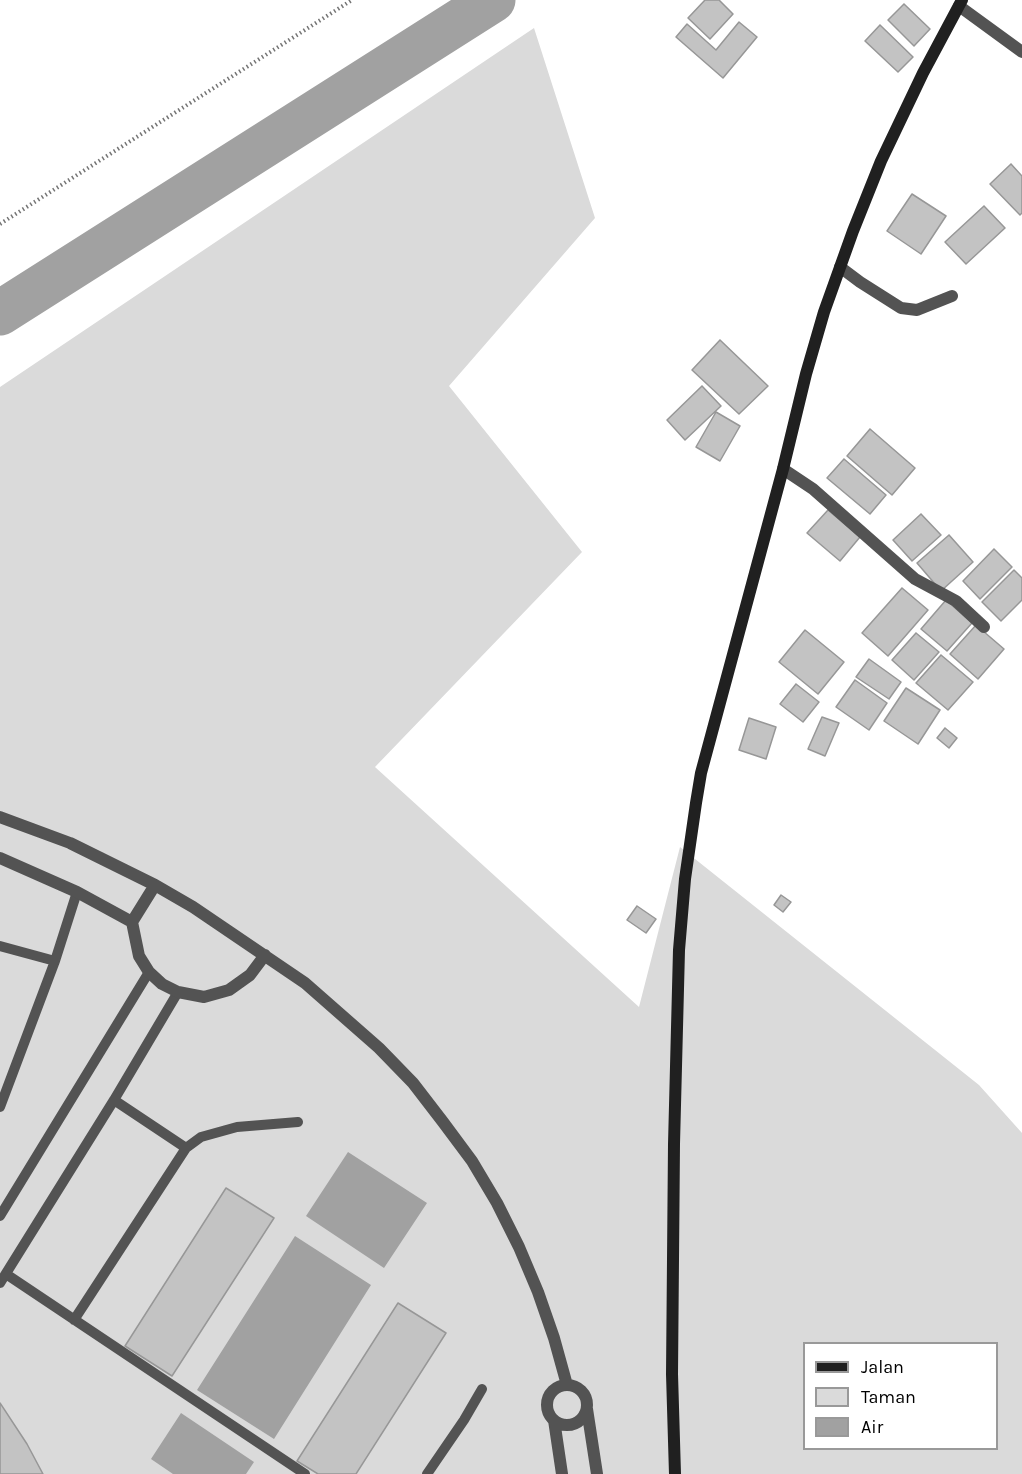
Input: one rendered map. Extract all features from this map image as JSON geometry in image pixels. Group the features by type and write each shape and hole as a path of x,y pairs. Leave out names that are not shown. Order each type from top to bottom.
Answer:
{"street":[{"path":"675,1474 672,1374 679,950 685,879 701,773 783,469 806,374 840,267 881,161 923,73 961,3 1022,52"},
{"path":"840,267 901,308 917,310 952,296"},
{"path":"783,469 813,489 915,579 956,601 984,627"},
{"path":"0,817 70,843 155,885 202,912 313,990 380,1048 413,1083 444,1122 472,1161 497,1203 527,1265 554,1338 567,1385"},
{"path":"0,858 77,892 132,922"},
{"path":"155,885 132,922 139,956 149,972 162,984 178,992 204,997 229,990 250,975 265,955"},
{"path":"587,1409 574,1424 567,1426 549,1415 547,1402 554,1390 567,1385 580,1390 587,1402 597,1474"},
{"path":"554,1420 562,1474"}],"lane":[{"path":"0,1107 55,961 77,892"},
{"path":"0,946 55,961"},
{"path":"0,1216 149,972"},
{"path":"178,992 3,1279 74,1320 305,1474"},
{"path":"114,1100 186,1148"},
{"path":"74,1320 186,1148 201,1137 237,1127 298,1122"},
{"path":"427,1474 482,1389"}],"path":[{"path":"0,224 352,0"}],"green space":[{"path":"534,28 595,218 449,386 582,552 375,767 639,1007 680,847 979,1085 1022,1133 1022,1474 0,1474 0,387"}],"water":[{"path":"348,1152 427,1203 384,1268 306,1216"},
{"path":"295,1236 371,1285 274,1439 197,1390"},
{"path":"181,1413 254,1462 246,1474 173,1474 151,1459"}],"building":[{"path":"705,0 719,0 733,14 710,39 688,18"},
{"path":"904,4 930,29 914,46 888,20"},
{"path":"739,22 757,37 723,78 676,37 687,24 716,50"},
{"path":"880,25 913,57 898,72 865,41"},
{"path":"1011,164 1022,176 1022,213 1020,215 990,184"},
{"path":"912,194 946,216 921,254 887,231"},
{"path":"984,206 1005,228 966,264 945,242"},
{"path":"720,340 768,386 739,414 692,370"},
{"path":"702,386 721,406 685,440 667,420"},
{"path":"716,412 740,426 720,461 696,447"},
{"path":"870,429 915,468 892,495 847,456"},
{"path":"844,459 886,495 870,514 827,478"},
{"path":"828,510 860,537 840,561 807,533"},
{"path":"921,514 941,535 912,561 893,540"},
{"path":"949,535 973,562 941,591 917,563"},
{"path":"994,549 1012,567 980,599 963,581"},
{"path":"1014,570 1022,578 1022,600 1001,621 982,602"},
{"path":"902,588 928,610 888,656 862,633"},
{"path":"946,600 972,623 947,651 921,629"},
{"path":"976,625 1004,649 978,679 950,654"},
{"path":"805,630 844,662 818,694 779,662"},
{"path":"916,633 939,652 914,680 892,660"},
{"path":"941,655 973,682 948,710 916,683"},
{"path":"869,659 901,682 889,699 856,677"},
{"path":"855,680 887,703 869,730 836,707"},
{"path":"796,684 819,702 803,722 780,704"},
{"path":"906,688 940,710 918,744 884,721"},
{"path":"822,717 839,723 825,756 808,749"},
{"path":"749,718 776,727 766,759 739,750"},
{"path":"945,728 957,738 949,748 937,738"},
{"path":"781,895 791,902 783,912 774,905"},
{"path":"637,906 656,919 646,933 627,920"},
{"path":"226,1188 274,1218 172,1376 125,1346"},
{"path":"398,1303 446,1333 356,1474 318,1474 297,1461"},
{"path":"0,1403 27,1444 43,1474 0,1474"}],"waterway":[{"path":"0,313 493,0"}]}
